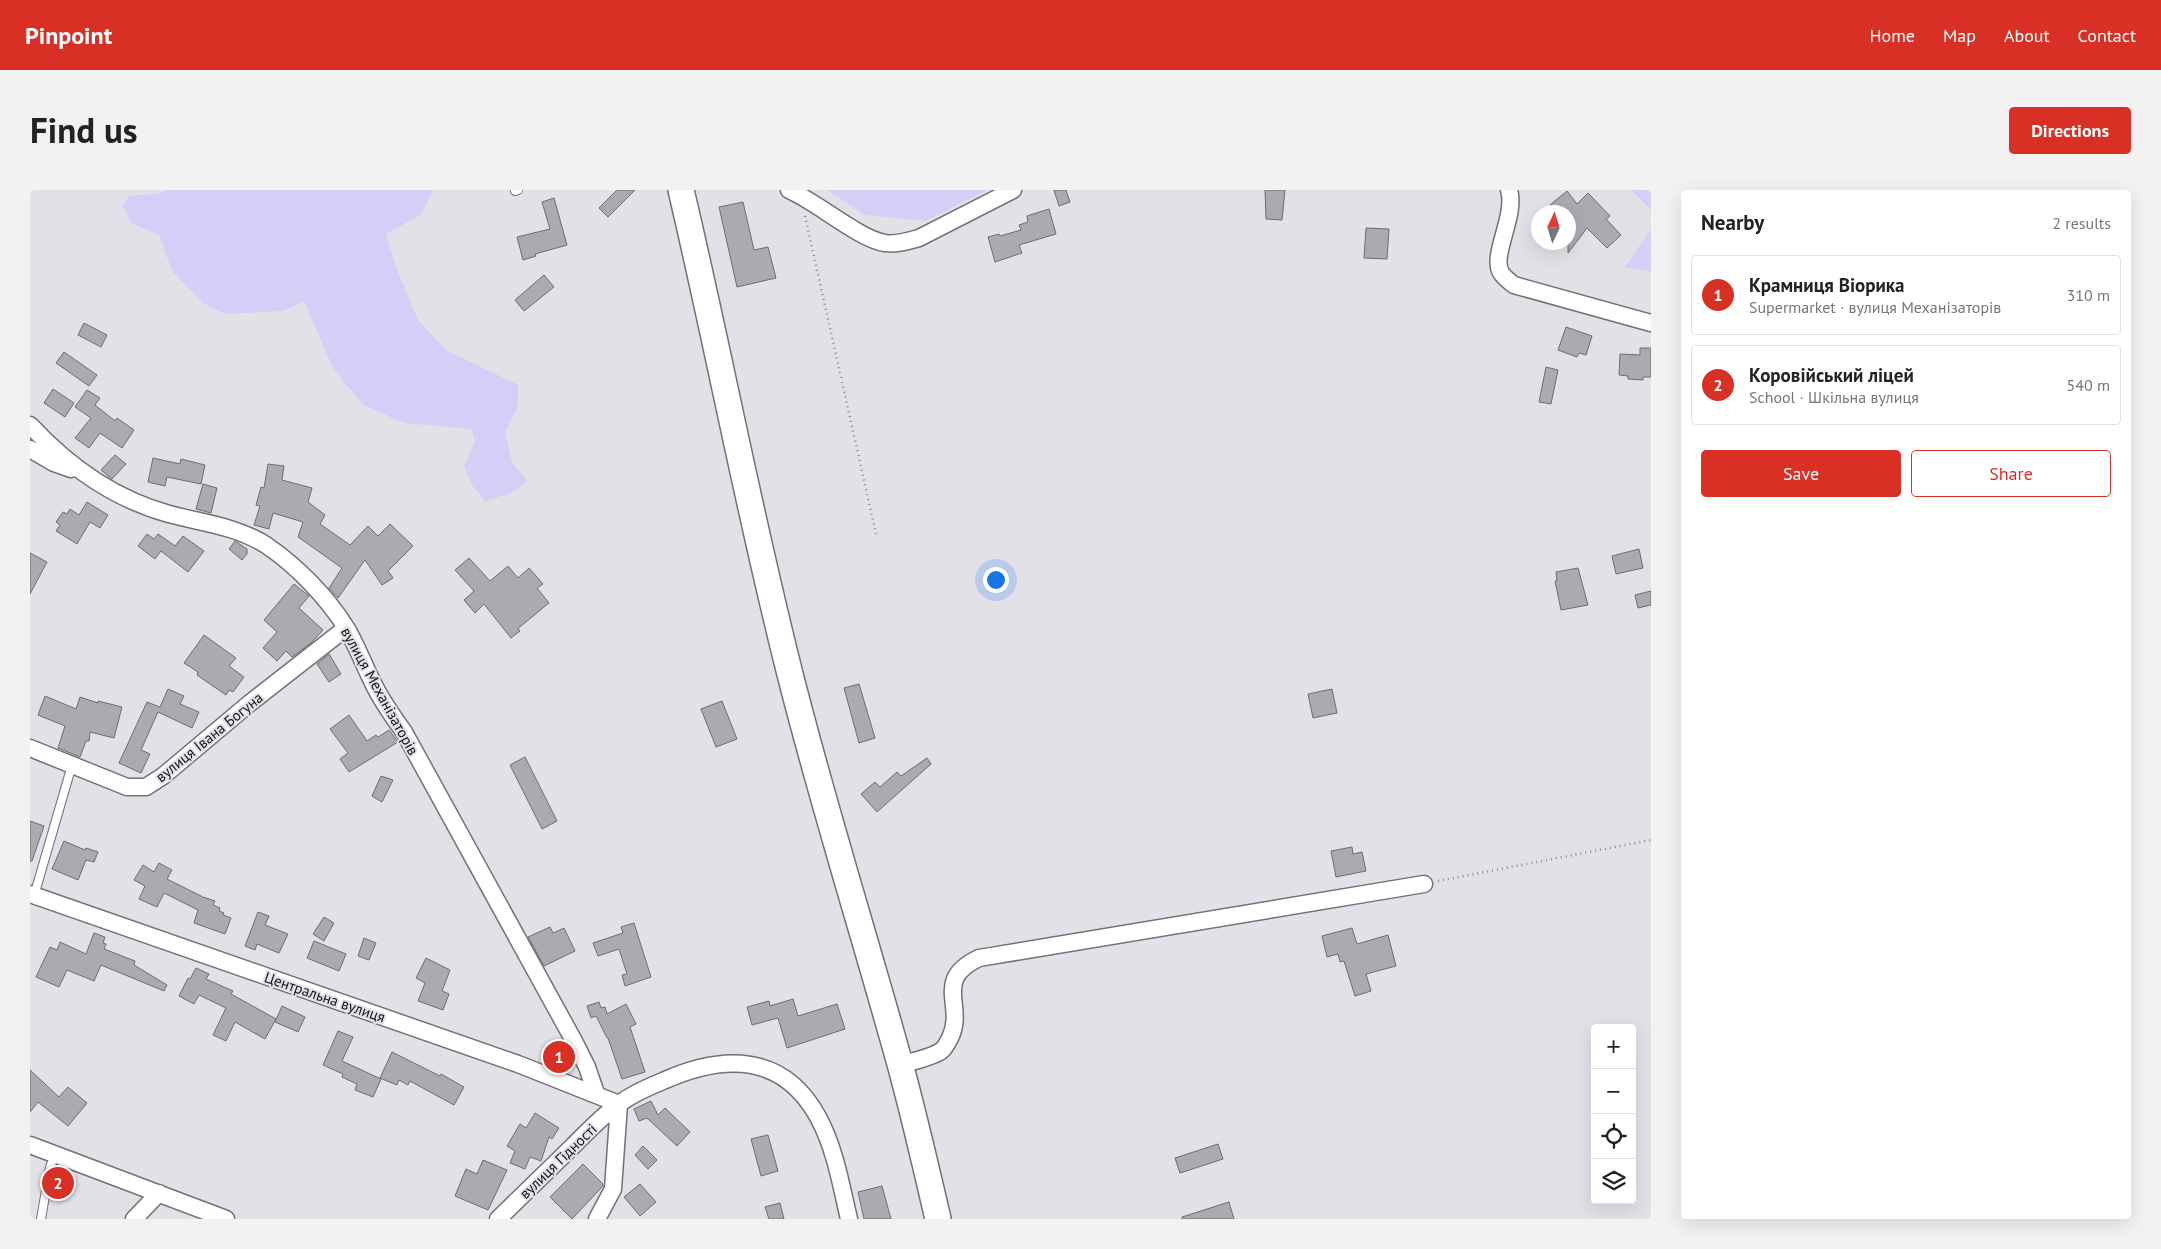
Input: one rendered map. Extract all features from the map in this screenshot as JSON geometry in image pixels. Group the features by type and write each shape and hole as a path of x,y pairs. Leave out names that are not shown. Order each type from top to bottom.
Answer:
{"main road":[{"path":"681,190 748,499 789,670 821,793 900,1065 938,1219"}],"street":[{"path":"795,192 869,239 886,243 905,242 919,238 1013,190"},
{"path":"1509,190 1511,208 1498,253 1498,264 1501,274 1514,285 1651,323"},
{"name":"вулиця Механізаторів","path":"30,425 78,470 121,497 141,506 171,515 219,525 255,538 274,551 332,607 346,628 375,688 404,732 574,1041 587,1067 596,1093"},
{"path":"30,449 59,465 78,470"},
{"name":"вулиця Івана Богуна","path":"30,748 127,787 141,788 152,784 281,678 346,628"},
{"path":"900,1065 941,1051 953,1032 953,983 963,968 979,958 1424,884"},
{"name":"Центральна вулиця","path":"32,895 518,1064 596,1093 619,1104"},
{"name":"вулиця Гідності","path":"498,1219 619,1104 636,1093 672,1077 703,1067 737,1063 750,1064 769,1070 796,1090 819,1119 831,1146 849,1219"},
{"path":"597,1219 613,1189 619,1104"},
{"path":"30,1145 226,1219"},
{"path":"134,1219 158,1193"}],"lane":[{"path":"32,895 72,765"},
{"path":"40,1219 55,1155"}],"path":[{"path":"795,192 829,317 876,534"},
{"path":"1424,884 1651,840"}],"shaded area":[{"path":"165,190 433,190 422,214 386,234 397,270 418,320 446,350 518,385 518,406 505,432 512,462 527,481 511,493 485,501 471,484 464,466 475,442 471,429 404,423 363,405 333,368 304,301 283,311 225,314 203,303 172,271 159,235 131,223 123,205 129,196 161,193"},
{"path":"827,190 987,190 926,221 865,215"},
{"path":"1631,190 1651,190 1651,210"},
{"path":"1651,229 1651,272 1625,267"}],"building":[{"path":"617,190 635,190 608,217 599,208"},
{"path":"1054,190 1066,190 1070,202 1059,206"},
{"path":"1265,190 1285,190 1282,220 1266,219"},
{"path":"1567,191 1577,204 1588,193 1610,216 1606,219 1621,235 1607,248 1587,228 1576,242 1576,205 1550,205"},
{"path":"554,198 567,245 535,254 536,256 523,260 517,237 550,229 542,202"},
{"path":"743,202 754,250 768,247 776,278 737,287 719,207"},
{"path":"1049,209 1056,234 1019,245 1022,253 995,262 988,237 999,234 1000,236 1021,230 1019,225 1028,222 1027,216"},
{"path":"1366,228 1389,229 1387,259 1364,258"},
{"path":"544,275 554,287 524,311 515,300"},
{"path":"84,323 107,335 101,347 78,335"},
{"path":"1566,327 1592,336 1586,355 1579,353 1577,357 1558,350"},
{"path":"1640,348 1651,348 1651,377 1643,377 1643,380 1628,379 1628,376 1619,375 1620,354 1640,355"},
{"path":"64,352 97,375 89,386 56,363"},
{"path":"1546,367 1558,370 1551,404 1539,402"},
{"path":"53,389 74,403 65,417 44,403"},
{"path":"87,390 100,398 95,405 115,421 117,418 134,430 122,448 100,433 89,448 75,438 91,418 75,407"},
{"path":"115,455 126,464 112,479 101,470"},
{"path":"153,458 180,464 181,459 205,465 201,484 167,477 165,486 148,482"},
{"path":"268,464 284,466 282,480 312,488 308,502 325,515 320,524 350,545 368,526 378,536 390,524 413,546 388,571 393,578 382,585 365,560 338,598 329,588 342,568 298,537 303,522 273,513 269,529 254,525 260,506 256,505 261,487 264,488"},
{"path":"203,484 217,488 211,513 196,509"},
{"path":"87,502 108,515 100,528 90,522 77,544 56,531 60,525 56,522 63,512 67,514 70,509 79,515"},
{"path":"147,534 154,539 158,534 175,546 183,536 204,551 188,572 161,551 155,559 138,546"},
{"path":"235,541 247,549 247,554 242,560 229,549"},
{"path":"1639,549 1643,568 1616,574 1612,556"},
{"path":"30,553 47,562 30,594"},
{"path":"469,558 490,581 508,566 518,578 529,568 543,584 537,588 549,603 521,626 518,629 520,631 511,638 484,604 475,613 464,600 474,591 455,570"},
{"path":"1578,568 1588,605 1561,610 1555,581 1557,581 1556,572"},
{"path":"294,584 309,596 299,608 323,630 311,643 292,657 286,651 277,661 263,648 277,632 264,620"},
{"path":"1651,591 1651,605 1638,608 1635,595"},
{"path":"204,635 236,658 229,666 244,677 233,692 229,690 226,695 197,675 198,672 184,663"},
{"path":"329,654 341,674 329,682 317,664"},
{"path":"859,684 875,738 859,743 844,688"},
{"path":"168,689 184,696 180,704 199,712 192,728 158,712 141,750 150,754 141,773 119,763 147,702 160,707"},
{"path":"1332,689 1337,713 1313,718 1308,694"},
{"path":"45,696 76,709 80,697 98,703 98,701 122,707 114,738 90,732 89,741 86,741 80,757 58,748 65,726 38,715"},
{"path":"722,701 737,739 716,747 701,709"},
{"path":"349,715 367,741 389,730 398,742 349,772 340,759 348,753 330,729"},
{"path":"525,757 557,821 542,829 510,765"},
{"path":"927,758 931,764 877,812 861,794 875,782 880,787 897,772 901,776"},
{"path":"381,776 393,780 382,802 372,796"},
{"path":"30,821 44,826 32,861 30,861"},
{"path":"64,841 85,850 86,848 98,852 94,862 86,860 78,880 52,869"},
{"path":"1352,847 1353,854 1362,852 1366,871 1336,877 1331,851"},
{"path":"159,863 172,870 167,879 215,901 213,905 220,908 219,911 224,913 223,915 231,918 225,934 194,923 198,910 164,893 157,907 139,899 145,886 134,880 143,865 154,872"},
{"path":"258,912 269,916 265,925 288,934 279,953 257,944 255,950 245,946"},
{"path":"324,917 334,923 324,941 313,934"},
{"path":"634,923 651,977 625,986 622,975 627,974 619,949 598,956 593,943 623,933 621,927"},
{"path":"550,927 553,933 564,928 575,951 544,966 528,937"},
{"path":"1352,928 1357,944 1388,935 1396,966 1366,974 1371,991 1355,996 1344,961 1340,962 1338,954 1327,957 1322,936"},
{"path":"94,933 105,937 103,943 106,944 104,949 135,961 134,965 167,985 164,991 101,965 94,981 67,970 59,987 36,977 50,947 57,950 60,942 86,954"},
{"path":"364,938 376,943 369,960 358,956"},
{"path":"314,941 346,954 339,971 307,958"},
{"path":"426,958 450,970 442,991 449,994 443,1010 418,1001 425,983 416,978"},
{"path":"196,968 209,974 206,979 233,991 231,994 276,1019 265,1039 235,1022 226,1041 213,1035 226,1008 199,995 194,1004 179,996 188,978 190,979"},
{"path":"793,999 798,1016 837,1004 845,1029 787,1048 778,1018 752,1025 747,1007 769,1001 770,1006"},
{"path":"599,1002 601,1008 605,1007 607,1014 626,1004 636,1024 630,1027 645,1072 622,1079 608,1038 596,1016 591,1018 587,1006"},
{"path":"282,1006 305,1017 298,1032 275,1022"},
{"path":"338,1031 353,1037 342,1061 381,1079 373,1097 355,1090 357,1084 342,1077 343,1074 323,1065"},
{"path":"392,1052 440,1076 441,1074 464,1087 454,1105 410,1081 408,1085 399,1080 397,1085 380,1078"},
{"path":"30,1070 59,1097 68,1087 87,1103 68,1126 38,1102 30,1112"},
{"path":"651,1101 658,1115 665,1108 690,1132 677,1146 647,1118 639,1121 634,1109"},
{"path":"535,1113 559,1128 552,1139 549,1137 541,1161 530,1157 525,1169 510,1163 515,1151 507,1146 520,1124 526,1128"},
{"path":"768,1135 778,1171 761,1176 751,1139"},
{"path":"1218,1144 1223,1159 1180,1173 1175,1158"},
{"path":"643,1146 657,1160 648,1169 635,1155"},
{"path":"483,1160 507,1170 488,1210 455,1196 466,1169 477,1174"},
{"path":"583,1164 603,1186 572,1219 550,1197"},
{"path":"640,1184 656,1202 640,1216 624,1197"},
{"path":"882,1186 891,1219 864,1219 858,1192"},
{"path":"1229,1202 1234,1219 1182,1219 1182,1217"},
{"path":"780,1203 784,1219 769,1219 765,1207"}],"place":[{"name":"Крамниця Віорика","path":"559,1057"},
{"name":"Коровійський ліцей","path":"58,1183"}]}
